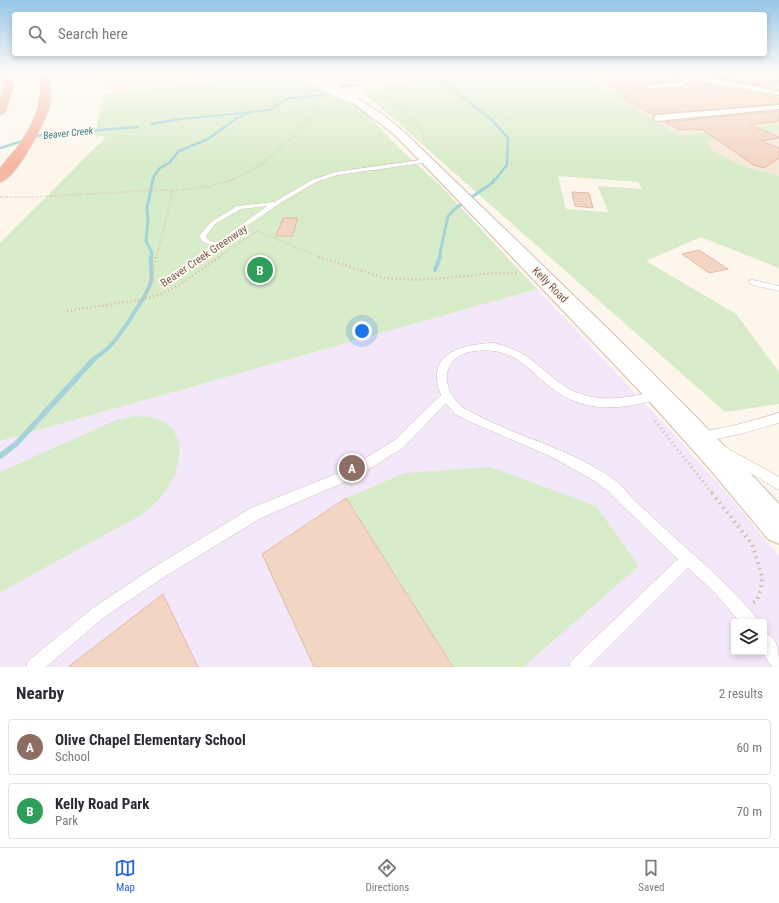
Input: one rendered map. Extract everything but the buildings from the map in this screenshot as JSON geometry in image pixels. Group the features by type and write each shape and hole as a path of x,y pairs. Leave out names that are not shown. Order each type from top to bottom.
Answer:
{"highway":[{"path":"0,178 14,160 34,129 44,104"}],"street":[{"name":"Kelly Road","path":"365,104 410,144 659,395 779,528"},
{"path":"656,118 779,107"}],"lane":[{"path":"276,204 239,207 213,223 202,236 205,241 214,244 221,242 276,204 314,181 338,173 427,161"},
{"path":"753,282 779,289"},
{"path":"659,395 611,404 588,402 575,398 563,391 521,356 503,348 484,346 465,349 456,353 448,360 443,370 441,382 446,396 457,409 488,425 566,458 608,482 641,516 717,585 747,619"},
{"path":"34,667 98,613 156,574 256,513 350,474 399,444 446,396"},
{"path":"699,438 740,429 779,418"},
{"path":"699,438 779,484"},
{"path":"577,667 688,559"},
{"path":"767,645 779,664"}],"path":[{"path":"0,198 156,190 170,191 210,185 233,179 254,168 276,153 313,116 318,109 316,104"},
{"path":"396,104 425,132 426,140 410,144"},
{"name":"Beaver Creek Greenway","path":"170,191 172,196 145,299 162,295 172,289 220,258 257,230 314,256 385,278 418,280 499,273 520,274"},
{"path":"67,311 145,299"},
{"path":"650,415 752,544 762,576 761,589 757,600"}],"shaded area":[{"path":"629,104 779,104 779,125 678,135"},
{"path":"779,129 779,176 739,165 710,149 708,141"},
{"path":"537,289 674,434 729,496 779,556 779,667 0,667 0,441"}],"green space":[{"path":"101,104 356,104 400,149 440,185 537,289 0,441 0,243 106,137 95,136"},
{"path":"377,104 630,104 678,135 779,125 779,129 708,141 710,149 739,165 779,176 779,268 701,237 646,261 736,314 779,372 779,404 725,412","holes":["558,176 638,182 642,189 598,186 608,212 566,209"]},
{"path":"134,416 155,418 166,423 171,427 178,440 180,455 176,470 166,491 156,503 141,515 0,593 0,472 114,421"},
{"path":"490,467 596,506 639,566 523,667 453,667 346,498 405,473"}],"waterway":[{"name":"Beaver Creek","path":"178,119 270,110 279,104"},
{"path":"471,104 492,120"},
{"name":"Beaver Creek","path":"236,119 251,112"},
{"name":"Beaver Creek","path":"152,124 178,119"},
{"name":"Beaver Creek","path":"172,120 178,119"},
{"path":"153,180 160,168 169,163 179,151 208,139 236,119"},
{"path":"492,120 508,138 507,165 495,180"},
{"name":"Beaver Creek","path":"0,148 45,134 138,127"},
{"path":"151,258 152,253 146,241 148,220 147,208 153,179"},
{"path":"439,258 448,216 456,208 492,183 495,179"},
{"path":"435,270 440,257"},
{"path":"92,361 115,340 149,288 152,280 151,258"},
{"path":"0,456 16,444 92,361"}],"place":[{"name":"Kelly Road Park","path":"260,270"},
{"name":"Olive Chapel Elementary School","path":"352,468"}]}
